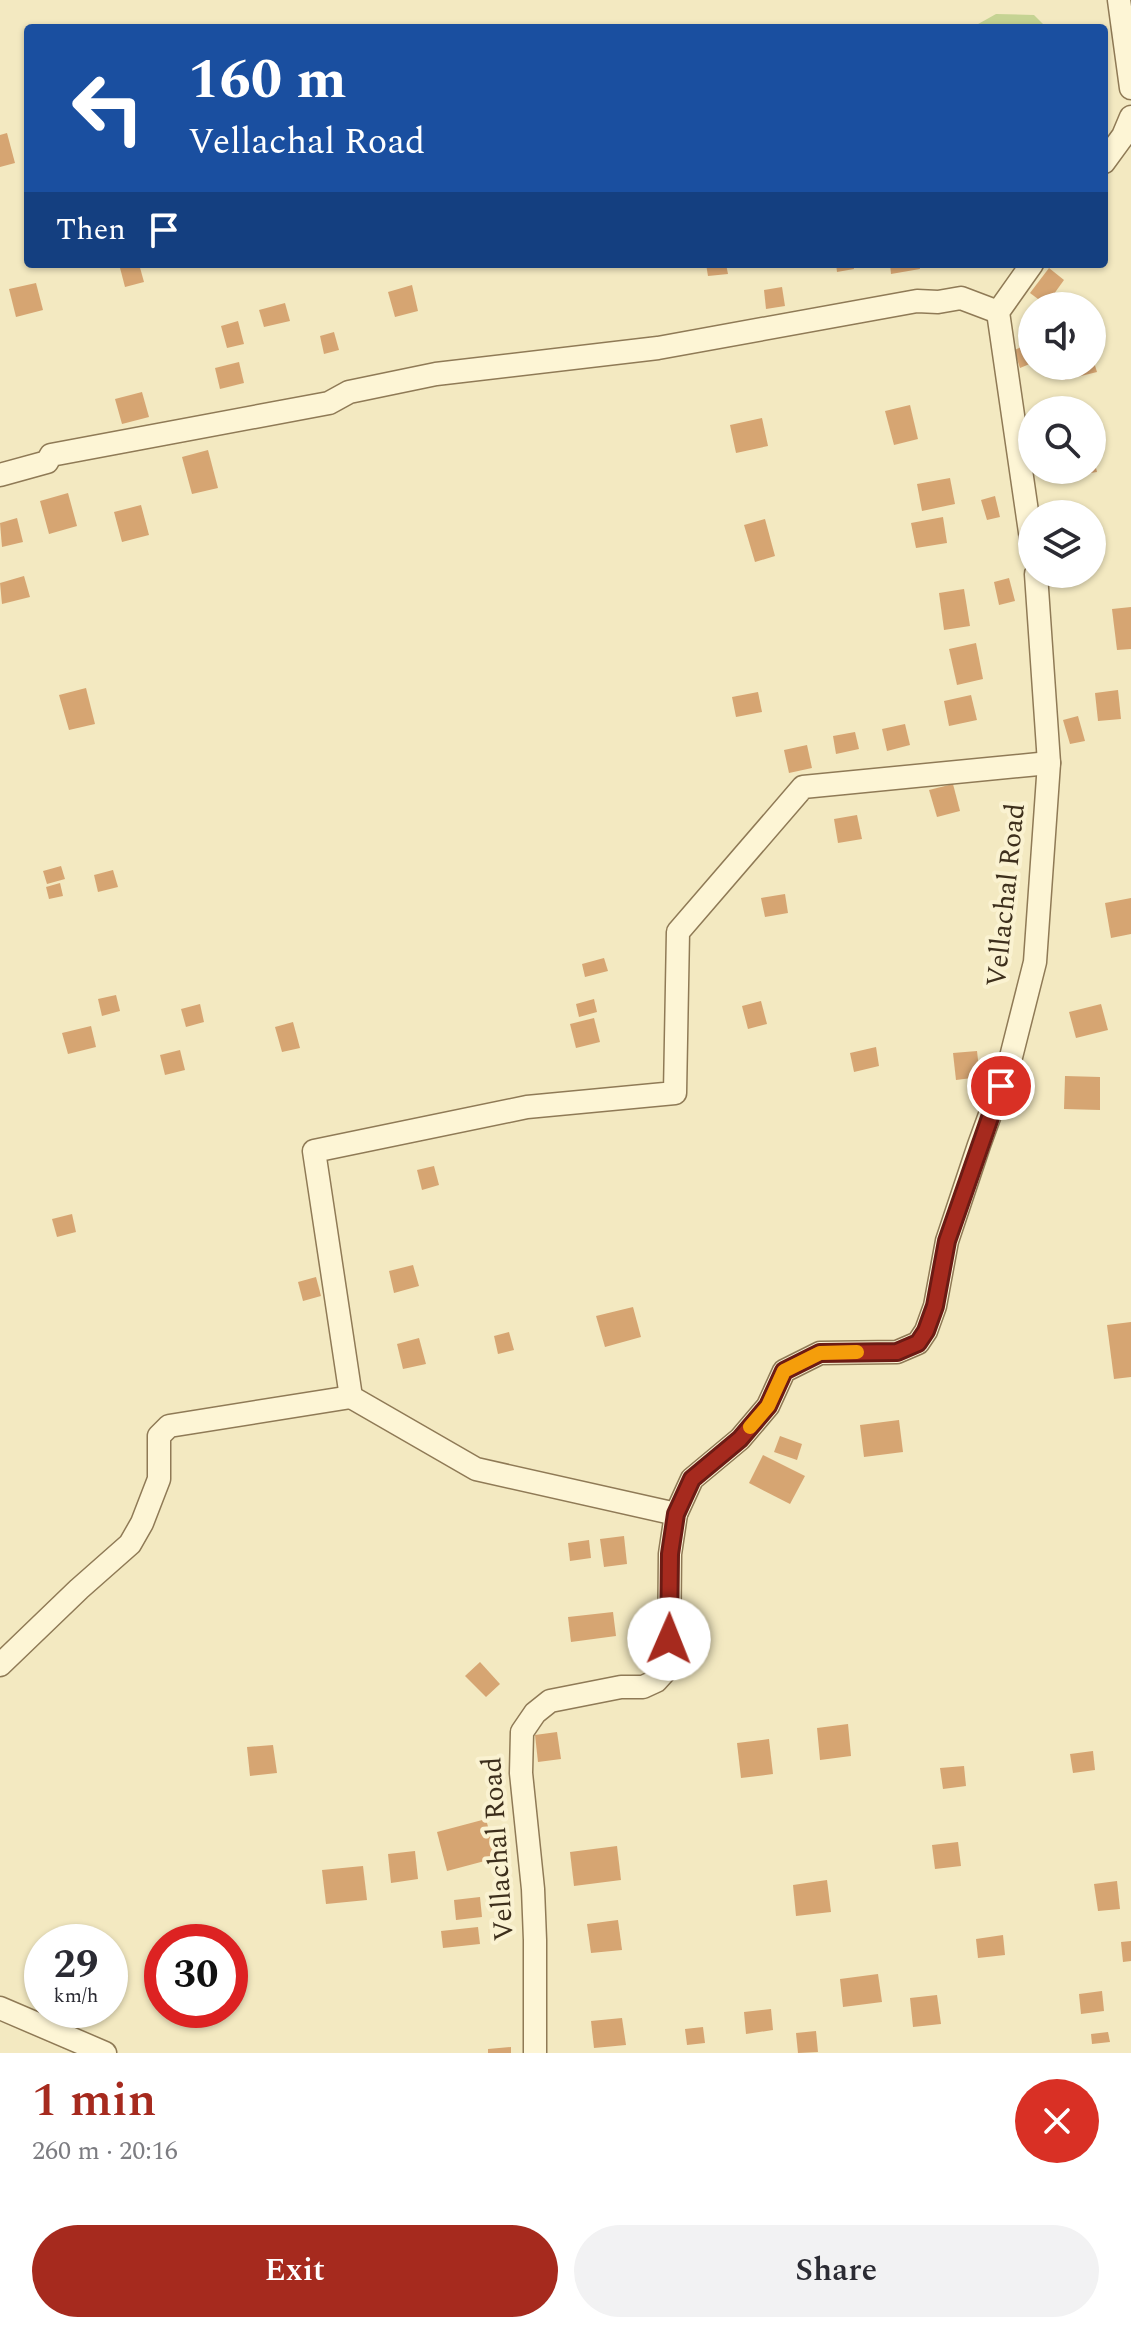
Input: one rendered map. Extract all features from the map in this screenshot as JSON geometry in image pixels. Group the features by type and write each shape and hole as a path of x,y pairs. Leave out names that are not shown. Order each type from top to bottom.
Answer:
{"street":[{"path":"1119,0 1131,88"},
{"path":"1108,157 1123,136 1131,117"},
{"path":"1025,500 998,312 1029,268"},
{"path":"0,475 47,462 51,455 67,451 329,403 349,392 436,374 658,348 917,301 938,302 961,298 998,312"},
{"name":"Vellachal Road","path":"535,2053 533,1889 521,1773 522,1732 535,1713 550,1701 621,1687 643,1687 656,1681 666,1670 669,1658 670,1554 676,1514 692,1479 740,1439 768,1406 784,1371 820,1353 897,1352 918,1343 935,1306 947,1241 1011,1057 1035,962 1049,763 1037,588"},
{"path":"351,1397 314,1151 527,1107 675,1093 678,932 803,787 1049,763"},
{"path":"0,1665 130,1544 159,1479 159,1436 169,1426 192,1420 351,1397 476,1469 676,1514"},
{"path":"0,2008 105,2053"}],"green space":[{"path":"996,14 1034,15 1043,24 978,24"}],"building":[{"path":"7,133 15,163 0,167 0,135"},
{"path":"120,268 140,268 144,282 125,287"},
{"path":"707,268 727,268 728,274 708,276"},
{"path":"836,268 854,268 854,269 837,272"},
{"path":"890,268 920,269 891,274"},
{"path":"1049,268 1064,280 1055,292 1031,292"},
{"path":"36,283 43,310 16,317 9,289"},
{"path":"412,285 418,311 395,317 388,292"},
{"path":"782,287 785,306 766,309 764,290"},
{"path":"285,303 290,321 264,327 259,310"},
{"path":"238,321 244,344 227,348 221,326"},
{"path":"334,332 339,350 324,354 320,336"},
{"path":"239,362 244,383 220,389 215,368"},
{"path":"142,392 149,417 122,424 115,399"},
{"path":"910,405 918,439 894,445 885,411"},
{"path":"762,418 768,446 736,453 730,425"},
{"path":"208,450 218,488 192,494 182,457"},
{"path":"950,478 955,504 922,511 917,484"},
{"path":"68,493 77,526 49,534 40,501"},
{"path":"995,496 1000,517 987,520 981,500"},
{"path":"141,505 149,535 122,542 114,512"},
{"path":"943,517 947,543 916,548 911,523"},
{"path":"17,518 23,542 2,547 0,523"},
{"path":"765,519 775,556 755,562 744,525"},
{"path":"24,576 30,597 2,604 0,583"},
{"path":"1009,578 1015,601 999,605 994,582"},
{"path":"964,589 970,626 944,630 939,593"},
{"path":"1131,607 1131,649 1117,650 1112,609"},
{"path":"976,643 983,679 957,685 949,649"},
{"path":"86,688 95,724 69,730 59,695"},
{"path":"1118,690 1121,719 1098,721 1095,693"},
{"path":"758,692 762,712 736,717 732,697"},
{"path":"971,695 977,720 949,726 944,701"},
{"path":"1078,716 1085,741 1070,744 1063,720"},
{"path":"905,724 910,745 887,751 882,729"},
{"path":"855,732 859,749 836,754 833,736"},
{"path":"807,745 812,768 789,773 784,750"},
{"path":"953,784 960,811 937,817 929,790"},
{"path":"857,815 862,839 838,843 834,819"},
{"path":"61,866 65,879 47,884 43,871"},
{"path":"113,870 118,887 98,892 94,875"},
{"path":"60,883 63,896 49,899 46,887"},
{"path":"785,894 788,913 765,917 761,898"},
{"path":"1131,898 1131,934 1111,938 1105,903"},
{"path":"604,958 608,971 585,977 582,964"},
{"path":"116,995 120,1011 102,1016 98,999"},
{"path":"594,999 597,1012 579,1017 576,1004"},
{"path":"761,1001 767,1024 748,1029 742,1006"},
{"path":"200,1004 204,1022 186,1027 181,1009"},
{"path":"1101,1004 1108,1030 1076,1038 1069,1012"},
{"path":"594,1018 600,1042 576,1048 570,1024"},
{"path":"293,1022 300,1048 282,1052 275,1027"},
{"path":"91,1026 96,1047 68,1054 62,1033"},
{"path":"876,1047 879,1066 854,1072 850,1053"},
{"path":"180,1050 185,1070 165,1075 160,1055"},
{"path":"977,1051 980,1077 956,1080 953,1053"},
{"path":"1065,1076 1100,1077 1100,1110 1064,1109"},
{"path":"434,1166 439,1185 422,1190 417,1170"},
{"path":"72,1214 76,1232 57,1237 52,1219"},
{"path":"413,1265 419,1286 394,1293 389,1271"},
{"path":"316,1277 321,1296 303,1301 298,1282"},
{"path":"633,1307 641,1337 605,1347 596,1316"},
{"path":"1131,1322 1131,1377 1114,1379 1107,1325"},
{"path":"509,1332 514,1350 498,1354 494,1336"},
{"path":"419,1338 426,1364 403,1369 397,1344"},
{"path":"899,1420 903,1452 864,1457 860,1425"},
{"path":"780,1436 802,1444 797,1460 774,1452"},
{"path":"763,1455 805,1476 790,1504 749,1483"},
{"path":"624,1536 627,1564 604,1567 600,1539"},
{"path":"589,1540 591,1558 570,1561 568,1543"},
{"path":"613,1612 616,1636 571,1642 568,1617"},
{"path":"480,1662 500,1684 486,1697 465,1676"},
{"path":"848,1724 851,1756 820,1760 817,1728"},
{"path":"557,1732 561,1759 538,1762 535,1735"},
{"path":"769,1739 773,1774 741,1778 737,1743"},
{"path":"273,1745 277,1773 250,1776 247,1747"},
{"path":"1093,1751 1095,1770 1073,1773 1070,1754"},
{"path":"964,1766 966,1786 943,1789 940,1768"},
{"path":"486,1819 496,1858 447,1871 437,1832"},
{"path":"958,1842 961,1866 935,1869 932,1845"},
{"path":"617,1846 621,1880 574,1886 570,1852"},
{"path":"415,1851 418,1879 391,1883 388,1854"},
{"path":"363,1866 367,1900 326,1904 322,1870"},
{"path":"827,1880 831,1912 796,1916 793,1885"},
{"path":"1117,1881 1120,1909 1098,1911 1094,1884"},
{"path":"480,1897 482,1917 456,1920 454,1900"},
{"path":"618,1920 622,1950 591,1953 587,1924"},
{"path":"478,1927 480,1944 443,1948 441,1931"},
{"path":"1003,1935 1005,1955 978,1958 976,1939"},
{"path":"1131,1941 1131,1961 1123,1962 1121,1942"},
{"path":"878,1974 882,2002 843,2007 840,1979"},
{"path":"1102,1991 1104,2011 1081,2014 1079,1994"},
{"path":"937,1995 941,2024 913,2027 910,1998"},
{"path":"771,2009 773,2030 746,2034 744,2012"},
{"path":"622,2018 626,2045 594,2048 591,2021"},
{"path":"703,2027 705,2043 687,2045 685,2029"},
{"path":"816,2031 818,2052 798,2053 796,2033"},
{"path":"1108,2032 1110,2042 1092,2044 1091,2034"},
{"path":"511,2047 511,2053 488,2053 488,2049"}],"slow traffic":[{"path":"750,1427 768,1406 784,1371 820,1353 857,1352"}],"route":[{"path":"669,1639 670,1554 676,1514 692,1479 740,1439 768,1406 784,1371 820,1353 897,1352 918,1343 935,1306 947,1241 1001,1086"}]}
